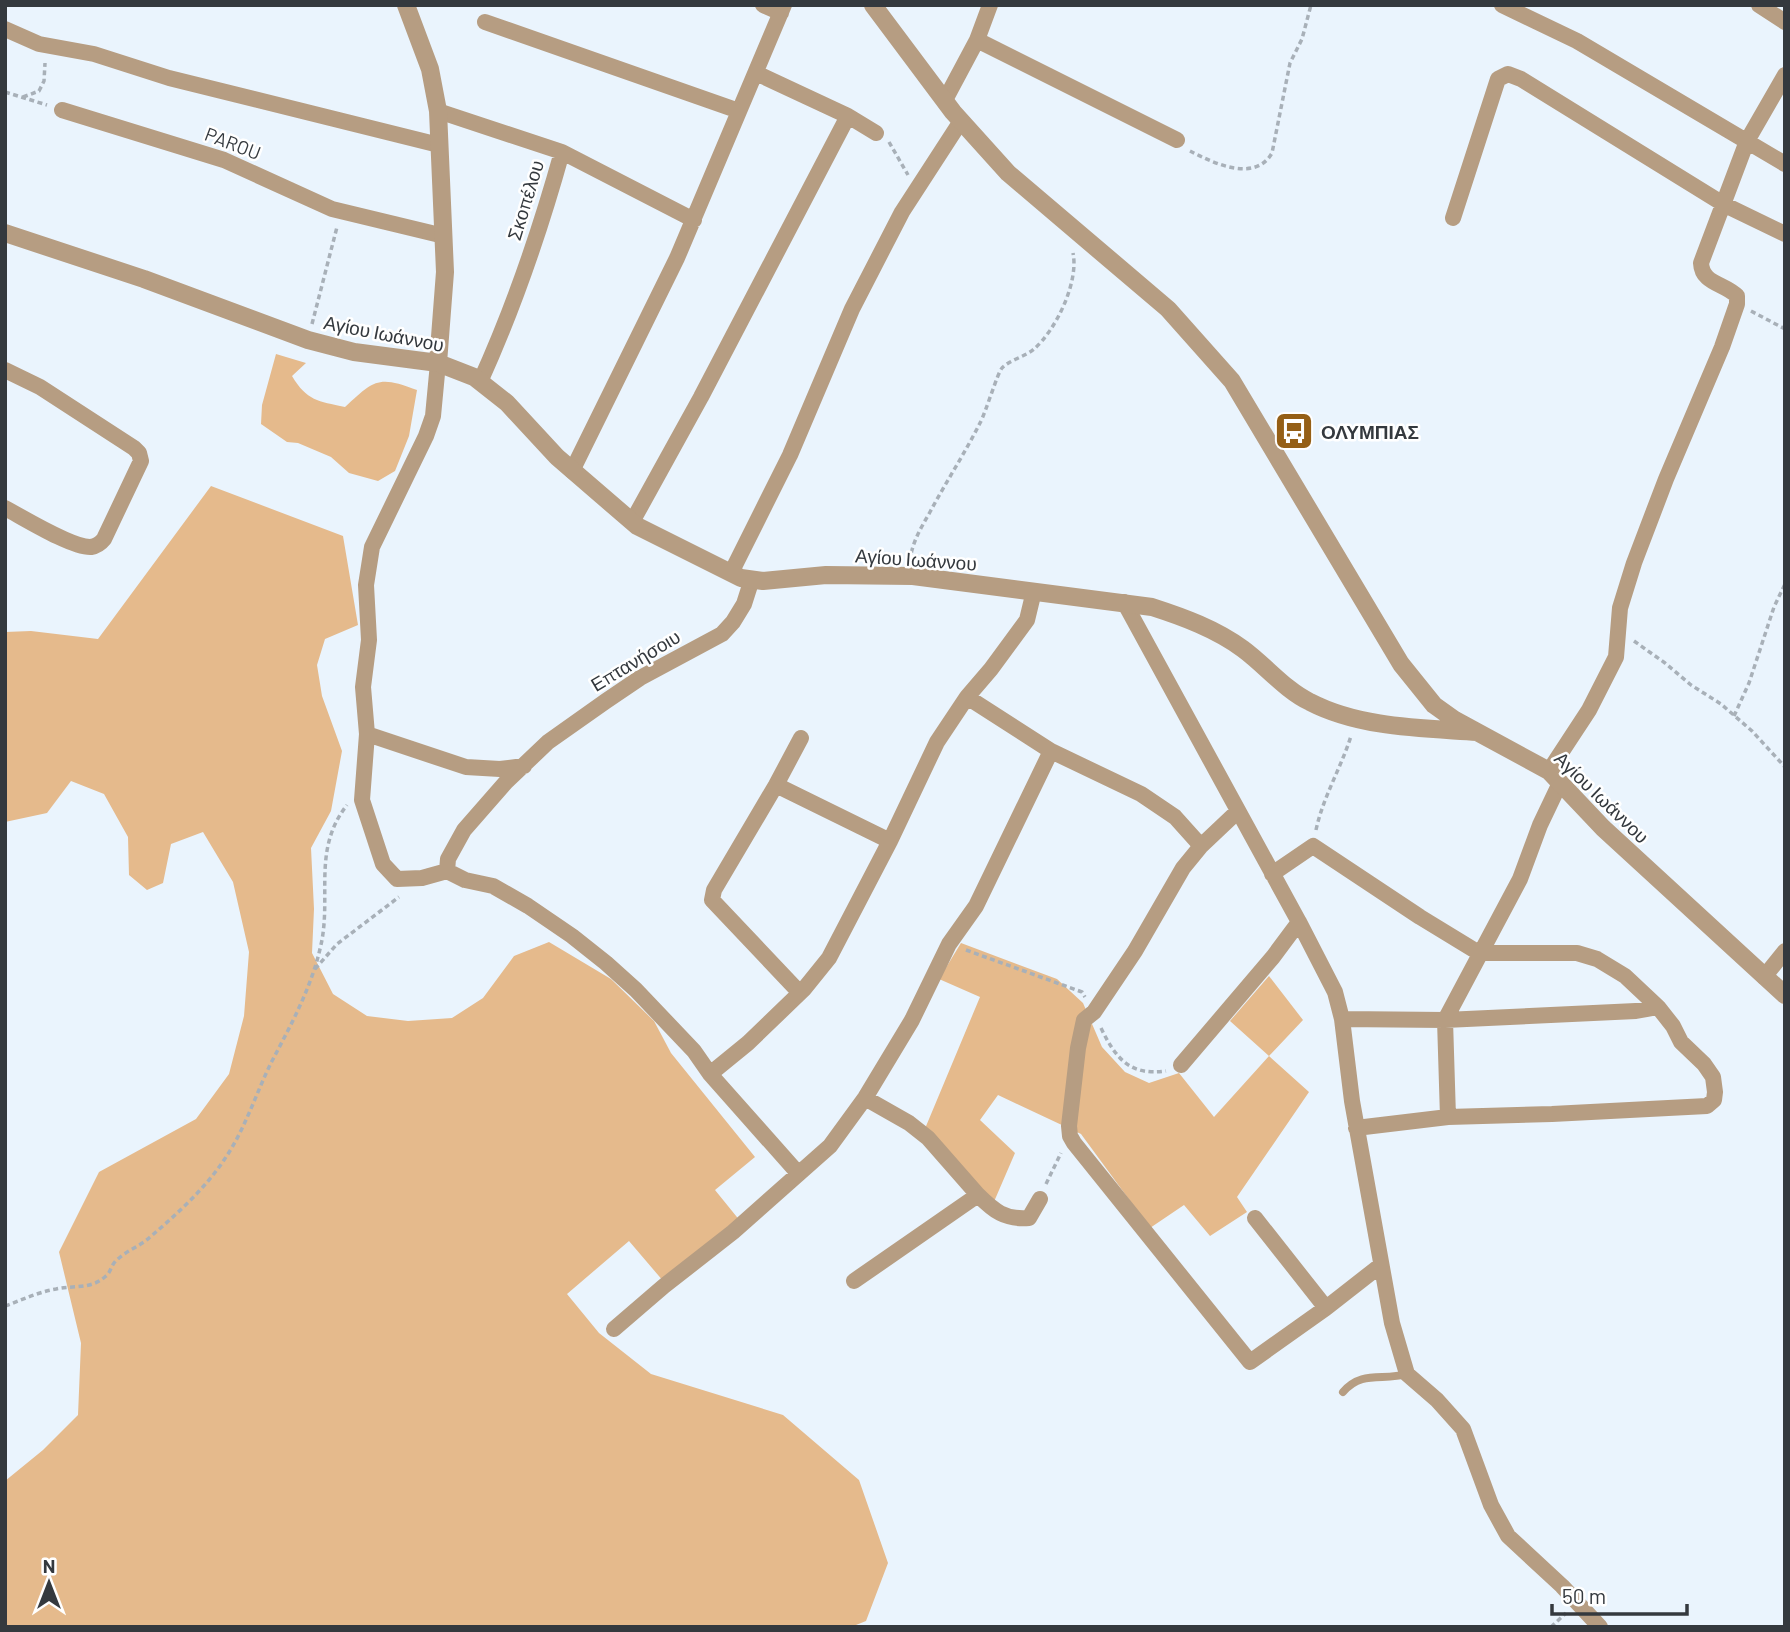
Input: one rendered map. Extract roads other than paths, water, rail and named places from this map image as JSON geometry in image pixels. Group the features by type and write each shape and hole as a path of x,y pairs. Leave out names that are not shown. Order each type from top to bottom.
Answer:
{"street":[{"path":"406,5 432,77 438,111 444,272 433,416 372,547 366,586 369,640 363,687 368,734 362,800 383,864 397,879 422,878 447,871 466,880 494,886 572,936 636,990 694,1051 710,1074 797,1172"},
{"path":"572,471 694,220 782,9 763,5"},
{"path":"873,5 961,121 1008,173 1168,309 1232,381 1402,664 1434,705 1477,732"},
{"path":"945,100 977,40 990,5"},
{"path":"1502,5 1577,41 1785,163"},
{"path":"1759,5 1785,22"},
{"path":"485,22 739,111"},
{"path":"5,29 39,44 94,54 169,78 439,145"},
{"path":"977,40 1177,140"},
{"path":"756,73 876,132"},
{"path":"1453,218 1498,79 1508,74 1521,79 1725,205 1785,234"},
{"path":"1448,1117 1445,1020 1520,879 1555,777 1616,657 1620,608 1634,563 1737,304 1737,296 1732,291 1707,278 1702,272 1701,263 1747,141 1785,75"},
{"name":"PAROU","path":"62,110 224,160 340,211 444,236"},
{"name":"Σκοπέλου","path":"438,111 562,152 541,226 501,337 480,382"},
{"path":"632,522 701,397 848,116"},
{"path":"731,573 790,454 852,309 902,212 961,121"},
{"path":"562,152 694,220"},
{"name":"Αγίου Ιωάννου","path":"5,233 144,279 308,340 354,352 438,363 480,382 507,403 572,471 632,522 731,573 763,581 838,574 913,576 1152,607 1186,618 1208,629 1242,649 1307,701 1334,714 1400,726 1477,732 1555,777 1603,828 1785,995"},
{"path":"5,370 40,387 134,448 141,461 99,545 90,547 76,544 5,508"},
{"name":"Επτανήσοιυ","path":"447,871 448,859 464,830 506,782 548,742 606,701 640,678 722,634 744,604 752,579"},
{"path":"710,1074 748,1043 800,993 829,958 890,841 937,742 967,697 1027,620 1034,591"},
{"path":"1124,602 1335,992 1342,1019 1356,1128 1381,1265 1392,1323 1407,1374 1437,1400 1463,1429 1491,1505 1508,1535 1562,1586 1600,1627"},
{"path":"967,697 1051,751 1141,794 1175,817 1201,846"},
{"path":"368,734 466,767 500,769 524,766"},
{"path":"800,993 712,900 714,890 801,738"},
{"path":"614,1329 733,1231 797,1172 830,1146 865,1098 912,1020 949,944 976,906 1051,751"},
{"path":"776,785 890,841"},
{"path":"1238,811 1183,867 1135,951 1094,1012 1084,1020 1078,1048 1070,1136 1250,1362 1381,1265"},
{"path":"1272,874 1313,846 1479,953 1577,953 1597,959 1625,976 1658,1007 1673,1026 1681,1042 1704,1064 1713,1077 1715,1093 1707,1106 1448,1117 1356,1128"},
{"path":"1181,1065 1273,957 1299,922"},
{"path":"1764,977 1785,951"},
{"path":"1342,1019 1445,1020 1636,1011 1658,1007"},
{"path":"865,1098 909,1122 928,1138 996,1212 1014,1219 1029,1218 1040,1199"},
{"path":"854,1281 978,1195"},
{"path":"1255,1218 1326,1308"}],"lane":[{"path":"1343,1392 1350,1383 1361,1378 1392,1378 1407,1374"}],"place":[{"name":"ΟΛΥΜΠΙΑΣ","path":"1294,431"}]}
